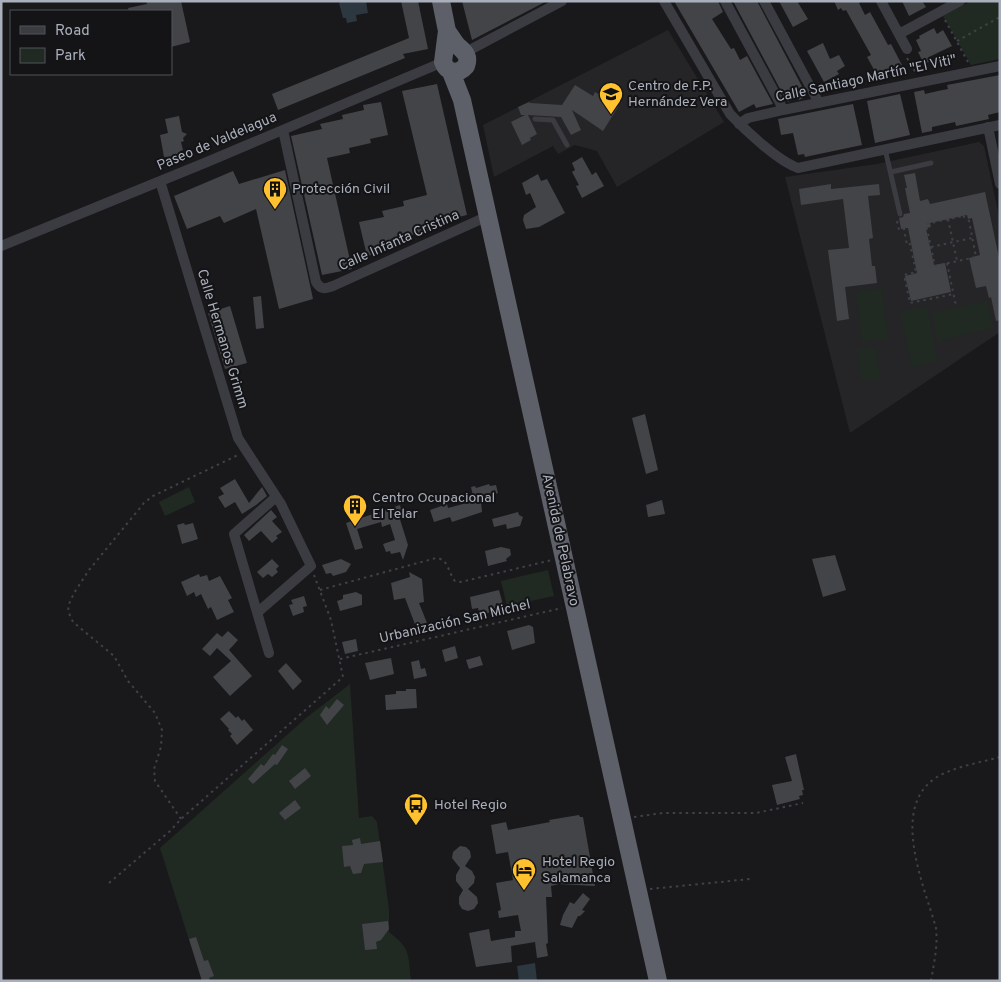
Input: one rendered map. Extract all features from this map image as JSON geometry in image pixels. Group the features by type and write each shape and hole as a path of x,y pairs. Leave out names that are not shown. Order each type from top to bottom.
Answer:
{"highway":[{"path":"441,1 454,59"},
{"name":"Avenida de Pelabravo","path":"454,59 658,981"}],"street":[{"name":"Paseo de Valdelagua","path":"1,246 454,59 562,1"},
{"path":"664,1 730,114 739,124 788,164 798,168 1000,125"},
{"path":"725,1 783,110"},
{"path":"764,1 819,103"},
{"path":"881,1 907,48"},
{"path":"899,34 960,1"},
{"name":"Calle Santiago Martín \"El Viti\"","path":"739,124 748,118 783,110 1000,66"},
{"path":"988,127 1000,184"},
{"name":"Calle Infanta Cristina","path":"283,130 316,282 324,289 488,216"},
{"name":"Calle Hermanos Grimm","path":"160,181 238,438 276,496 296,532 311,566"},
{"path":"269,653 234,534 276,496"},
{"path":"258,612 311,566"}],"lane":[{"path":"535,119 553,120 567,145"},
{"path":"885,149 900,214"},
{"path":"891,172 931,163"}],"path":[{"path":"940,12 972,71"},
{"path":"957,41 1000,17"},
{"path":"907,48 906,54 919,82"},
{"path":"900,214 896,214 899,230 904,229 908,245 910,244 916,272 904,275 910,303 954,294"},
{"path":"963,216 969,221 972,238 976,257 935,266 926,224 963,216"},
{"path":"948,219 957,262"},
{"path":"931,247 972,238"},
{"path":"947,263 956,306"},
{"path":"182,819 156,781 154,769 162,730 156,713 128,682 114,656 73,622 68,611 68,604 89,570 144,503 153,496 246,451"},
{"path":"320,590 436,558 441,558 446,563 454,581 461,582 564,558"},
{"path":"109,883 170,832 182,819 343,677 331,620 311,566"},
{"name":"Urbanización San Michel","path":"339,659 574,605"},
{"path":"931,981 937,939 913,846 912,822 916,803 920,793 939,776 952,770 1000,757"},
{"path":"622,819 663,813 756,813 803,803"},
{"path":"638,890 750,879"}],"shaded area":[{"path":"341,1 366,1 368,13 356,15 357,21 347,23 346,18 343,18 339,3"},
{"name":"Centro de F.P. Hernández Vera","path":"668,30 724,122 617,187 597,151 575,145 558,154 553,146 494,177 483,125"},
{"path":"979,142 984,146 1000,221 1000,332 850,433 785,177 877,164"},
{"path":"535,963 537,981 519,981 517,966"}],"green space":[{"path":"971,1 997,1 1000,4 1000,59 971,65 943,16"},
{"path":"882,288 888,339 862,342 856,291"},
{"path":"987,301 993,328 938,341 932,313"},
{"path":"927,306 938,361 912,367 900,312"},
{"path":"876,347 880,379 861,381 857,349"},
{"path":"189,487 195,502 165,516 159,502"},
{"path":"548,570 554,596 507,606 501,581"},
{"path":"350,684 359,818 372,816 377,822 389,909 389,932 405,948 411,981 202,981 160,848 306,718"}],"building":[{"path":"146,1 181,1 190,42 172,47 172,10 129,10 128,8 147,4"},
{"path":"401,1 418,1 428,49 403,54 405,58 278,110 272,94 409,38"},
{"path":"462,1 547,1 472,40"},
{"path":"674,1 718,1 723,12 712,19 731,49 734,48 740,60 747,56 773,104 756,108 754,104 739,112"},
{"path":"733,1 757,1 807,96 799,100 797,97 788,102 786,100"},
{"path":"779,1 797,1 808,19 793,27"},
{"path":"834,1 862,1 859,3 865,15 870,12 888,45 891,44 902,65 899,66 903,73 894,78 890,71 878,77 867,57 871,55 846,10 843,11 841,8 838,10"},
{"path":"902,1 922,1 926,7 909,16"},
{"path":"934,28 937,34 943,30 952,46 929,57 931,61 924,64 918,52 921,51 916,40 920,38 919,36"},
{"path":"823,43 830,59 839,55 845,66 837,71 839,74 824,82 807,51"},
{"path":"1000,75 1000,112 988,115 989,119 956,126 955,122 932,127 932,131 922,133 914,92 924,90 925,94 948,89 947,85"},
{"path":"437,84 467,215 433,223 435,230 411,235 412,239 390,244 391,250 367,256 359,222 384,217 382,211 404,206 403,201 427,195 402,91"},
{"path":"575,85 593,96 595,92 618,107 603,131 572,110 581,130 571,135 561,117 528,115 537,134 522,145 511,122 525,115 521,115 518,107 529,102 562,105"},
{"path":"900,94 910,135 875,143 867,101"},
{"path":"381,102 388,135 370,139 371,143 349,148 350,153 327,158 352,269 322,275 291,136 322,129 320,124 343,119 342,115 364,110 363,105"},
{"path":"853,104 862,145 805,157 804,154 798,155 793,133 781,135 778,119"},
{"path":"179,116 182,132 187,134 183,138 184,141 181,142 183,150 180,151 181,156 164,157 160,135 168,133 165,119"},
{"path":"582,157 592,175 596,172 604,186 582,198 576,186 579,185 572,172 575,170 572,163"},
{"path":"285,170 313,299 279,309 256,209 224,223 220,216 187,229 174,196 233,171 239,184"},
{"path":"915,173 920,201 928,199 930,204 985,192 1000,262 1000,320 996,321 991,297 989,298 986,286 976,288 969,258 980,255 972,218 968,219 967,215 930,223 931,227 926,228 934,265 945,263 951,292 911,301 905,276 917,273 908,228 901,229 899,218 903,217 904,214 910,213 904,175"},
{"path":"538,174 541,181 547,179 565,213 539,227 526,229 523,220 524,215 536,207 530,193 526,195 522,183"},
{"path":"831,184 831,189 879,184 880,195 868,196 873,238 869,239 872,266 875,266 877,283 845,287 849,319 837,321 828,250 849,248 843,199 801,205 799,189"},
{"path":"261,296 264,328 256,329 253,297"},
{"path":"230,306 247,363 225,369 208,313"},
{"path":"645,414 658,470 646,474 632,418"},
{"path":"235,479 249,503 262,487 267,496 242,514 235,502 225,508 218,497 224,494 220,488"},
{"path":"489,484 490,486 496,485 498,493 492,495 493,498 481,501 482,512 452,522 450,517 434,522 430,510 447,504 448,508 474,501 471,487 475,486 476,488"},
{"path":"662,500 665,514 648,517 646,505"},
{"name":"Centro Ocupacional El Telar","path":"400,505 402,512 398,513 408,545 403,560 400,552 391,554 390,551 386,552 383,544 395,540 390,524 382,527 381,522 357,529 363,548 355,550 346,523"},
{"path":"271,510 277,517 272,521 282,532 276,536 278,538 272,543 261,531 249,541 244,535"},
{"path":"518,512 523,517 520,526 507,529 506,524 494,527 492,519"},
{"path":"184,523 185,525 193,523 198,539 182,544 177,525"},
{"path":"501,547 510,549 511,555 506,559 507,561 488,566 485,551"},
{"path":"835,555 846,590 823,597 812,559"},
{"path":"272,559 279,566 276,569 278,572 272,577 268,574 263,578 257,572"},
{"path":"341,559 351,564 346,572 333,576 331,573 326,574 322,565"},
{"path":"409,572 422,579 424,602 419,603 427,623 416,627 405,598 394,600 391,583 410,577"},
{"path":"199,574 200,577 207,575 209,581 220,576 232,598 228,600 234,612 217,620 211,607 208,609 201,594 196,597 194,592 187,596 181,582"},
{"path":"499,590 503,605 496,603 497,610 485,614 484,611 479,612 478,608 472,609 470,597"},
{"path":"356,592 362,595 362,605 340,611 337,601 343,599 343,595"},
{"path":"304,596 307,606 303,607 304,612 293,616 289,605 293,604 291,600"},
{"path":"529,625 533,627 535,643 512,650 507,631"},
{"path":"228,631 238,640 229,650 252,676 230,696 213,677 231,661 217,648 210,656 202,649 217,633 222,637"},
{"path":"356,639 358,651 345,654 342,642"},
{"path":"455,646 458,658 445,662 442,650"},
{"path":"480,656 483,665 469,669 466,660"},
{"path":"391,658 394,674 370,680 365,663"},
{"path":"419,660 421,669 425,668 427,676 414,679 411,662"},
{"path":"286,663 302,681 293,690 278,671"},
{"path":"406,689 416,689 417,708 386,710 385,695 396,694 396,691 406,691"},
{"path":"337,699 344,705 327,725 320,715 326,706 329,709"},
{"path":"229,711 236,718 238,716 242,721 244,719 253,730 237,745 230,736 232,734 229,729 220,719"},
{"path":"282,745 288,749 277,765 275,764 253,784 248,779 261,764 264,766 273,754 275,755"},
{"path":"796,754 804,790 802,790 803,795 799,796 800,799 777,805 772,785 792,781 785,757"},
{"path":"305,768 311,776 295,789 289,781"},
{"path":"295,800 301,808 285,820 279,813"},
{"name":"Hotel Regio Salamanca","path":"579,815 583,817 595,886 559,884 551,886 552,897 546,897 548,943 546,944 548,956 537,958 535,942 511,946 512,962 476,967 469,933 489,929 491,941 515,937 515,931 521,931 518,915 499,918 498,911 501,910 496,883 513,880 508,852 496,854 491,825 506,822 508,830"},
{"path":"360,838 361,844 380,841 383,862 364,864 361,873 353,874 350,866 344,867 342,846 353,845 352,840"},
{"path":"460,846 466,847 470,851 471,857 465,866 472,871 475,877 474,883 468,889 477,897 478,903 474,909 468,911 462,909 459,904 459,897 463,890 456,881 456,875 460,868 452,858 453,852"},
{"path":"583,893 590,899 582,910 585,911 578,916 572,928 560,925 570,902 574,904"},
{"path":"388,921 389,929 381,940 376,942 377,949 365,950 362,924"},
{"path":"196,937 204,961 208,960 214,976 209,978 210,981 202,981 189,939"}],"place":[{"name":"Centro de F.P. Hernández Vera","path":"611,115"},
{"name":"Protección Civil","path":"275,210"},
{"name":"Centro Ocupacional El Telar","path":"355,527"},
{"name":"Hotel Regio","path":"416,826"},
{"name":"Hotel Regio Salamanca","path":"524,891"}]}
